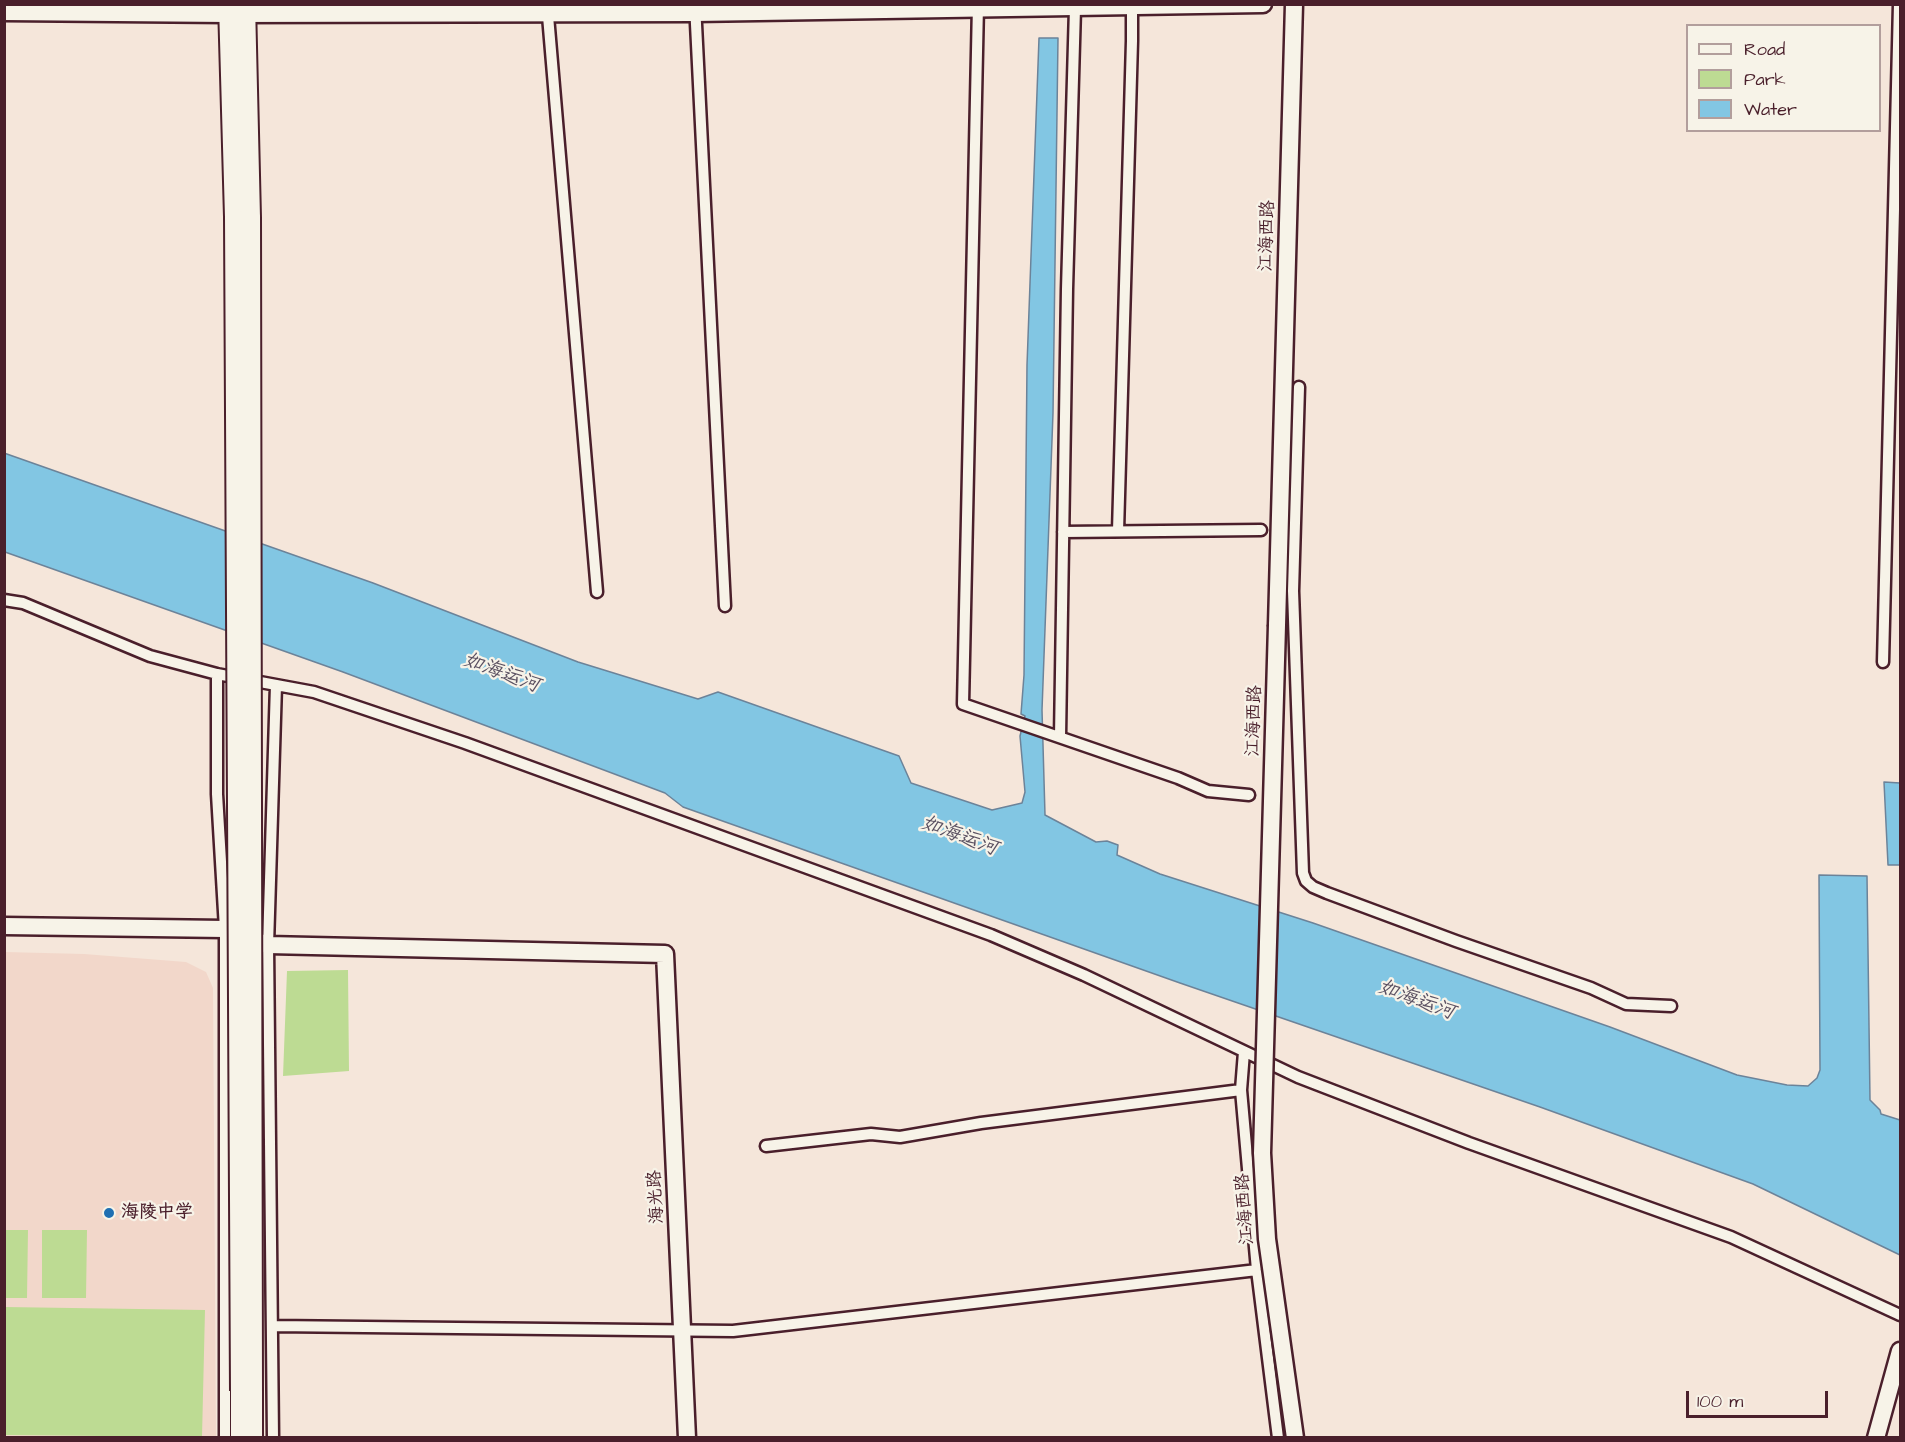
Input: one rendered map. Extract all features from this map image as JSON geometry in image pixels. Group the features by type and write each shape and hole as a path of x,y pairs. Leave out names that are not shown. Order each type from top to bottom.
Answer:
{"main road":[{"path":"237,9 243,217 247,1391 253,1437"},
{"path":"240,1437 247,1391"}],"street":[{"path":"4,12 237,9 1075,8 1263,4"},
{"name":"江海西路","path":"1294,4 1262,1153 1267,1239 1295,1437"},
{"path":"1884,662 1899,4"},
{"path":"978,7 963,704 1178,778 1208,791 1249,795"},
{"path":"1118,531 1132,7"},
{"path":"547,8 597,592"},
{"path":"1059,737 1068,242 1075,8"},
{"path":"695,9 725,606"},
{"path":"1299,387 1293,591 1302,873 1306,882 1313,888 1591,988 1626,1004 1671,1006"},
{"path":"1063,532 1261,530"},
{"path":"4,600 23,603 150,656 217,674 315,692 465,743 991,935 1084,975 1298,1077 1448,1135 1731,1237 1900,1315"},
{"path":"217,674 217,794 225,929 225,1437"},
{"path":"273,1437 268,945 276,685"},
{"path":"4,926 225,929 268,945"},
{"name":"海光路","path":"268,945 665,954 687,1437"},
{"path":"1244,1052 1241,1090 1257,1270 1278,1437"},
{"path":"766,1146 871,1134 900,1137 981,1123 1241,1090"},
{"path":"273,1326 733,1331 1257,1270"},
{"path":"1875,1437 1900,1352"}],"shaded area":[{"name":"海陵中学","path":"5,952 84,954 186,962 206,972 213,988 216,1437 5,1438"}],"green space":[{"path":"348,970 349,1071 283,1076 287,971"},
{"path":"5,1230 28,1230 27,1298 5,1298"},
{"path":"42,1230 87,1230 86,1298 42,1298"},
{"path":"5,1307 205,1310 202,1437 5,1435"}],"water":[{"name":"如海运河","path":"1039,38 1058,38 1053,413 1042,710 1045,815 1096,842 1107,841 1118,845 1117,855 1160,874 1313,923 1610,1027 1737,1075 1787,1085 1808,1086 1817,1078 1820,1070 1819,875 1867,876 1870,1100 1881,1114 1900,1120 1900,1255 1753,1184 1540,1107 1180,983 683,807 665,793 343,672 5,552 4,453 373,583 578,662 698,699 718,692 899,756 911,783 992,810 1022,803 1025,792 1020,736 1025,716 1021,714 1024,675 1027,365"},
{"path":"1884,782 1900,783 1900,865 1888,865"}],"place":[{"name":"海陵中学","path":"109,1213"}]}
